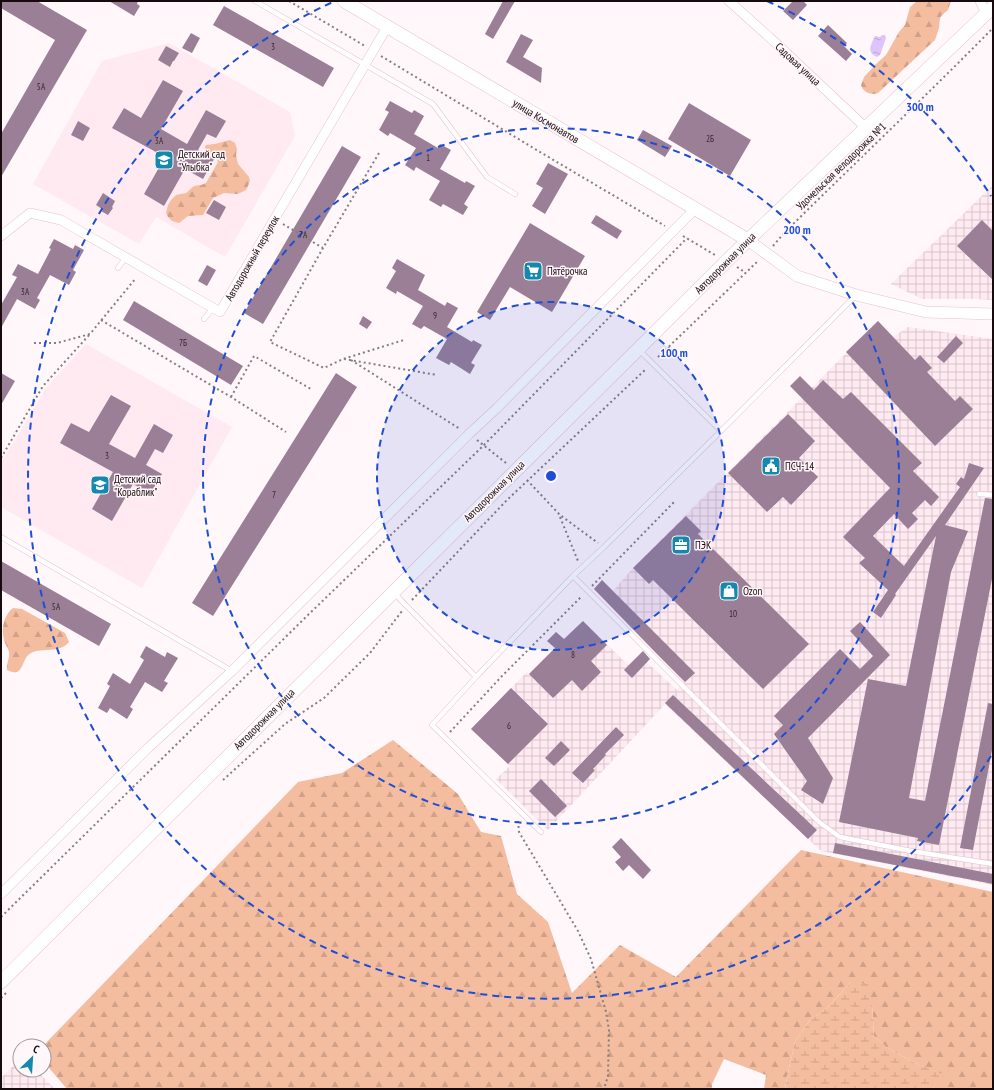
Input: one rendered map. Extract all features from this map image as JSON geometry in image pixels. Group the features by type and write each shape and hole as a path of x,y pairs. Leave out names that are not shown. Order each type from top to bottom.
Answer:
{"main road":[{"name":"улица Космонавтов","path":"344,1 748,240"},
{"name":"Автодорожная улица","path":"4,987 393,591 516,471 726,261 990,10"}],"street":[{"name":"Садовая улица","path":"729,1 866,128"},
{"path":"980,1 990,10"},
{"name":"Автодорожный переулок","path":"1,236 30,213 61,220 220,312 388,27"},
{"path":"1,894 148,748 232,671 468,434 498,408 695,209"},
{"path":"748,240 798,276 856,295 926,312 993,314"}],"lane":[{"path":"254,1 433,104 488,177 515,194"},
{"path":"118,268 126,257"},
{"path":"540,832 432,724 573,576 721,431 856,295"},
{"path":"204,320 213,308"},
{"path":"638,349 721,431"},
{"path":"979,494 993,495"},
{"path":"1,537 232,671"},
{"path":"573,576 819,822 840,837 903,850 993,864"},
{"path":"393,591 476,677"}],"path":[{"path":"288,1 746,273"},
{"name":"Удомельская велодорожка №1","path":"219,784 285,724 324,698 370,653 407,606 506,500 746,273 785,232 993,28"},
{"path":"379,153 270,342 324,368 343,359 404,340"},
{"path":"275,219 323,248"},
{"path":"1,917 302,621 484,445 687,238"},
{"path":"1,458 43,386 90,334 136,278"},
{"path":"101,320 231,397 286,432"},
{"path":"34,343 57,342 90,334"},
{"path":"231,397 254,356 311,389"},
{"path":"343,359 437,374"},
{"path":"351,360 484,445 527,480 560,515 604,547"},
{"path":"445,737 502,676 674,502"},
{"path":"560,515 581,568"},
{"path":"518,810 519,832 578,931 591,959 606,1012 609,1030 608,1076 604,1089"},
{"path":"1,998 4,987"}],"shaded area":[{"name":"Детский сад \"Улыбка\"","path":"169,43 290,112 295,136 225,257 156,217 139,244 33,184 102,61"},
{"path":"993,185 993,300 922,299 891,284"},
{"path":"878,321 893,337 908,327 993,339 993,885 821,851 665,704 548,830 496,779 510,766 471,729 527,672 529,674 555,648 547,641 556,632 564,639 583,621 628,665 639,655 677,690 684,682 594,589 602,580 613,591 633,568"},
{"name":"Детский сад \"Кораблик\"","path":"86,344 232,427 142,588 1,507 1,463 46,388"},
{"path":"12,1067 12,1078 44,1078 55,1089 1,1089 1,1078"}],"green space":[{"path":"917,1 951,1 948,10 940,18 939,28 935,40 878,93 868,93 861,85 864,77 886,55 899,32 905,25 910,7"},
{"path":"230,140 235,143 237,149 236,155 238,164 249,177 250,181 246,190 237,194 224,193 213,198 203,215 188,216 179,223 172,221 166,213 171,200 176,195 186,193 194,186 206,183 218,162 217,159 205,148 206,145"},
{"path":"13,608 22,609 65,633 69,642 61,648 41,650 31,653 25,659 22,667 17,672 7,670 9,652 4,640 3,626 7,614"},
{"path":"393,740 458,794 481,832 501,836 517,894 548,922 572,993 620,945 676,977 801,850 993,892 993,1089 932,1089 943,1075 911,1061 886,1047 874,1036 872,1005 851,982 827,1008 809,1021 795,1042 785,1089 764,1089 766,1075 724,1059 712,1084 712,1089 67,1089 52,1071 52,1038 51,1038 298,782 342,773"},
{"path":"851,982 868,984 872,1005 874,1036 886,1047 911,1061 944,1075 932,1089 785,1089 795,1042 809,1021 827,1008"}],"water":[{"path":"885,35 886,38 880,55 877,57 871,53 870,48 875,36 880,37"}],"building":[{"path":"1,1 37,1 87,30 1,177 1,134 55,40 1,8"},
{"path":"109,1 138,1 137,4 140,6 134,16"},
{"path":"503,1 515,1 493,39 485,34"},
{"path":"793,1 803,1 807,5 793,20 783,11"},
{"path":"224,6 334,68 323,87 213,25"},
{"path":"828,25 847,43 844,46 852,54 846,61 818,36"},
{"path":"191,33 200,38 192,53 182,48"},
{"path":"521,34 533,40 523,57 542,68 541,83 506,62"},
{"path":"166,46 179,53 170,67 158,60"},
{"path":"163,80 183,91 161,129 187,144 206,110 226,121 216,138 207,134 198,150 214,159 203,179 185,169 164,206 144,194 165,157 112,128 124,108 141,118"},
{"path":"390,101 412,113 414,110 424,116 414,134 438,148 440,144 451,150 440,169 465,183 466,181 475,186 464,204 468,207 463,215 443,204 441,207 429,200 440,181 416,167 414,171 405,165 416,148 390,133 388,136 379,130 389,112 385,110"},
{"path":"689,103 751,140 730,176 668,139"},
{"path":"78,121 90,128 83,141 71,135"},
{"path":"643,130 672,146 665,157 637,140"},
{"path":"342,146 361,157 263,324 244,313"},
{"path":"548,163 568,174 545,214 532,206 543,188 536,184"},
{"path":"103,193 115,201 112,207 113,208 108,215 101,211 102,209 96,205"},
{"path":"214,200 226,207 219,220 206,213"},
{"path":"596,215 622,231 617,239 591,223"},
{"path":"982,220 993,231 993,280 957,246"},
{"path":"530,223 585,256 552,312 510,287 490,320 477,312"},
{"path":"54,239 73,249 75,245 84,250 73,270 76,272 69,285 50,275 37,298 40,300 35,309 17,299 1,328 1,305 17,277 12,275 18,264 38,274 51,249 49,248"},
{"path":"397,259 425,275 418,290 445,306 447,302 458,308 447,327 472,342 473,340 482,345 471,363 475,365 470,374 451,362 449,365 436,358 447,339 424,326 421,329 412,324 423,306 397,291 396,294 386,288 396,271 392,268"},
{"path":"207,265 216,270 207,286 198,281"},
{"path":"134,301 243,366 231,385 123,320"},
{"path":"363,316 372,322 367,329 359,324"},
{"path":"878,321 915,360 920,355 932,368 927,372 955,401 960,396 973,409 935,446 846,352"},
{"path":"956,336 963,343 944,363 937,357"},
{"path":"1,373 15,381 1,405"},
{"path":"336,373 357,387 213,616 192,603"},
{"path":"800,376 814,390 823,380 843,399 851,392 922,463 913,471 939,497 931,506 925,500 912,513 918,519 908,529 894,514 873,536 904,566 960,487 956,484 961,477 964,479 969,463 984,468 945,525 968,531 951,572 909,798 925,801 985,498 993,499 993,574 939,845 917,841 918,838 839,822 868,679 906,686 936,536 895,594 896,595 881,618 873,612 888,590 859,563 865,558 843,537 890,488 790,386"},
{"path":"111,395 131,406 109,444 135,458 154,424 173,435 163,453 155,449 146,465 162,474 151,494 133,484 112,521 92,509 113,472 60,443 71,423 89,432"},
{"name":"ПСЧ-14","path":"788,414 815,441 799,458 818,477 791,505 783,497 767,512 728,473"},
{"path":"686,516 701,531 698,534 809,644 763,689 653,580 649,584 633,568"},
{"path":"1,561 111,624 99,646 1,590"},
{"path":"602,580 695,673 685,682 656,653 594,589"},
{"path":"583,621 607,645 591,661 601,672 582,691 572,680 553,698 529,674 555,648 547,641 556,632 564,639"},
{"path":"860,622 890,655 808,738 833,778 823,804 801,790 807,781 774,734 783,725 774,716 840,649 860,669 873,656 850,631"},
{"path":"146,646 165,657 167,652 178,658 164,681 168,683 162,692 145,682 130,707 133,709 127,719 110,708 107,713 98,708 110,686 107,684 113,673 130,684 144,660 140,657"},
{"path":"643,651 650,659 632,678 624,670"},
{"path":"511,688 548,724 508,764 471,729"},
{"path":"673,695 817,830 808,839 665,703"},
{"path":"988,703 993,704 993,745 973,850 960,848"},
{"path":"616,727 624,735 605,754 606,755 593,769 595,770 583,783 572,773"},
{"path":"561,741 570,750 554,766 545,758"},
{"path":"541,779 567,806 555,817 529,791"},
{"path":"621,838 651,870 643,879 629,865 623,871 615,862 621,857 612,847"},
{"path":"835,843 993,874 993,884 833,853"}],"place":[{"name":"Детский сад \"Улыбка\"","path":"164,160"},
{"name":"Пятёрочка","path":"533,271"},
{"name":"ПСЧ-14","path":"771,466"},
{"name":"Детский сад \"Кораблик\"","path":"100,485"},
{"name":"ПЭК","path":"681,545"},
{"name":"Ozon","path":"729,591"}]}
